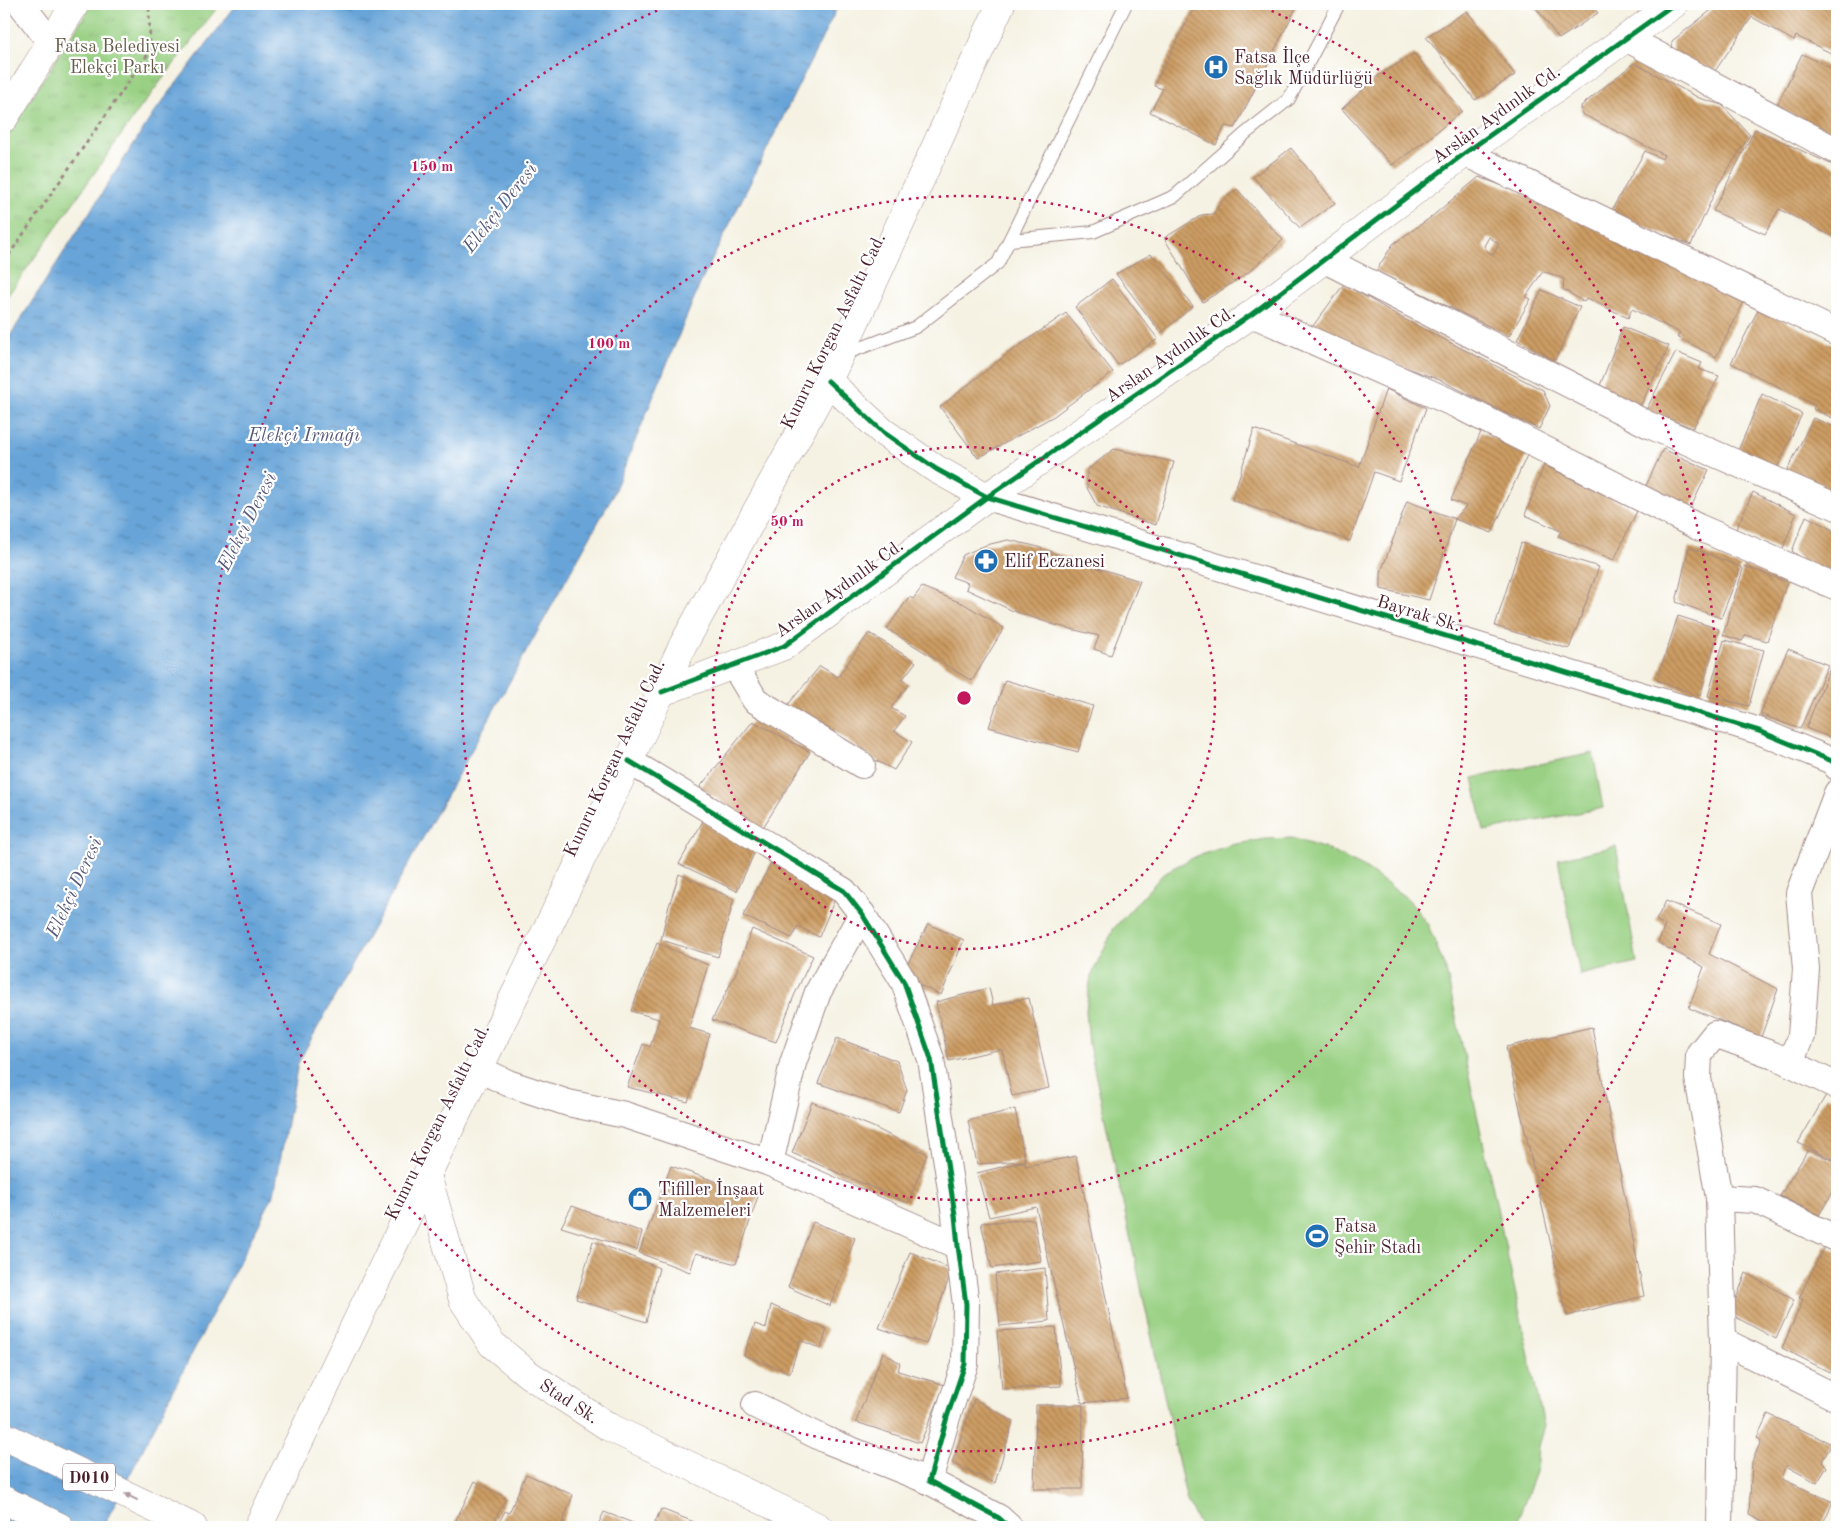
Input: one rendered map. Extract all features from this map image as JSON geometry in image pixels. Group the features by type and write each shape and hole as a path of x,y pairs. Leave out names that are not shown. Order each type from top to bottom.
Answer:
{"main road":[{"path":"4,118 75,4"},
{"name":"Kumru Korgan Asfaltı Cad.","path":"258,1527 427,1174 629,761 683,645 828,381 1001,4"},
{"name":"Arslan Aydınlık Cd.","path":"662,692 784,646 988,497 1252,314 1465,153 1674,4"},
{"path":"828,381 883,432 936,469 988,497"},
{"name":"Stad Sk.","path":"427,1174 463,1300 492,1344 528,1374 609,1428 818,1527"},
{"name":"D010","path":"4,1436 184,1523"},
{"path":"4,1500 60,1527"}],"street":[{"path":"21,4 51,43"},
{"path":"1626,38 1837,152"},
{"path":"1465,153 1837,333"},
{"path":"1323,259 1648,425 1837,507"},
{"path":"1252,314 1457,405 1698,527 1837,587"},
{"name":"Bayrak Sk.","path":"988,497 1759,731 1832,761 1837,767"},
{"path":"734,665 755,700 862,765"},
{"path":"629,761 844,891 862,914 904,982 931,1059 955,1215 966,1304 965,1364 929,1481"},
{"path":"1790,1063 1801,1036 1806,968 1799,893 1837,793"},
{"path":"770,1163 793,1063 818,992 862,914"},
{"path":"1720,1527 1723,1341 1719,1198 1698,1078 1699,1054 1715,1034 1774,1055 1837,1086"},
{"path":"479,1069 508,1083 568,1103 625,1115 770,1163 958,1246"},
{"path":"1719,1198 1754,1200 1837,1239"},
{"path":"1723,1341 1837,1398"},
{"path":"755,1405 826,1440 929,1481 999,1518 1009,1527"}],"lane":[{"path":"840,356 916,327 998,263 1126,4"},
{"path":"1010,240 1093,232 1175,196 1246,132 1289,100 1338,4"}],"path":[{"path":"4,262 150,51 149,4"}],"green space":[{"name":"Fatsa Belediyesi Elekçi Parkı","path":"92,4 220,4 141,107 4,301 4,140"},
{"path":"1593,753 1603,808 1484,831 1473,778"},
{"name":"Fatsa Şehir Stadı","path":"1292,838 1329,850 1365,868 1408,899 1428,925 1446,970 1544,1426 1538,1446 1536,1472 1515,1527 1201,1527 1187,1502 1089,1045 1086,1010 1091,976 1114,928 1165,872 1197,856 1231,845 1266,839"},
{"path":"1616,846 1637,962 1580,975 1558,859"}],"water":[{"name":"Elekçi Irmağı","path":"237,4 839,4 700,284 611,499 298,1063 274,1194 103,1527 4,1527 4,345 153,114"}],"building":[{"path":"1196,4 1298,4 1235,128 1225,126 1216,145 1150,112 1163,89 1154,86"},
{"path":"1533,4 1591,4 1598,13 1559,39"},
{"path":"1719,4 1837,4 1837,56 1796,36 1794,41 1752,17 1715,71 1673,54 1672,41"},
{"path":"1467,11 1515,75 1475,100 1426,37"},
{"path":"1414,54 1462,111 1392,165 1342,109 1378,76"},
{"path":"1802,54 1837,71 1837,138 1776,107"},
{"path":"1634,63 1699,98 1722,105 1750,135 1718,185 1691,245 1610,213 1645,151 1662,159 1664,155 1582,114 1581,106"},
{"path":"1755,129 1837,167 1836,238 1779,209 1765,234 1713,211"},
{"path":"1291,148 1335,203 1300,228 1253,177"},
{"path":"1479,177 1522,193 1745,300 1716,357 1677,337 1680,333 1632,309 1628,318 1587,298 1584,302 1563,289 1564,279 1543,271 1526,297 1531,299 1509,336 1376,271 1393,244 1430,218","holes":["1489,237 1499,244 1493,255 1484,246"]},
{"path":"1237,189 1283,240 1249,272 1203,302 1164,238 1202,215 1213,214 1221,202"},
{"path":"1151,254 1193,306 1161,333 1116,274"},
{"path":"1112,279 1158,339 1118,365 1075,307"},
{"path":"1344,284 1402,318 1543,390 1550,406 1539,429 1440,380 1310,330"},
{"path":"1542,290 1580,307 1555,360 1517,340"},
{"path":"1759,308 1837,347 1837,420 1813,409 1815,405 1731,363"},
{"path":"1066,313 1113,372 1054,416 978,458 940,407 1006,355"},
{"path":"1623,327 1669,346 1640,407 1599,388"},
{"path":"1676,352 1702,363 1699,369 1719,376 1693,428 1646,410"},
{"path":"1386,389 1426,408 1399,481 1374,472 1350,541 1232,500 1254,429 1359,467"},
{"path":"1762,394 1802,414 1777,468 1738,451"},
{"path":"1813,418 1837,428 1837,495 1786,473"},
{"path":"1481,432 1528,453 1492,533 1455,519 1466,506 1451,500"},
{"path":"1114,449 1174,462 1156,525 1097,506 1087,488 1087,470"},
{"path":"1663,449 1709,470 1688,513 1644,490"},
{"path":"1544,465 1637,511 1614,560 1558,536 1561,531 1525,515"},
{"path":"1753,492 1796,514 1782,551 1736,529"},
{"path":"1407,501 1455,519 1429,600 1381,589 1381,572"},
{"path":"1806,516 1837,532 1837,574 1800,563 1800,557 1792,551"},
{"path":"1008,540 1035,546 1140,581 1111,655 1094,649 1099,636 1055,625 1011,610 966,589 968,583 952,577 963,555 986,545"},
{"path":"1521,543 1599,567 1569,649 1495,626"},
{"path":"1689,547 1741,567 1721,618 1676,602"},
{"path":"1744,566 1787,582 1767,641 1746,635 1742,641 1723,635"},
{"path":"922,587 964,604 1004,628 972,681 887,629 909,597 913,599"},
{"path":"1678,616 1719,629 1700,696 1657,680"},
{"path":"869,633 916,662 902,680 909,684 891,708 905,716 894,731 912,742 894,770 873,759 836,733 787,706 820,666 838,677"},
{"path":"1724,640 1764,650 1749,706 1708,696"},
{"path":"1788,649 1828,665 1800,729 1760,714"},
{"path":"1830,668 1837,671 1837,740 1806,728"},
{"path":"1005,680 1093,706 1078,752 989,727"},
{"path":"753,721 810,752 762,829 700,787"},
{"path":"703,821 756,849 737,891 679,864"},
{"path":"772,861 837,894 819,937 798,926 792,938 743,916"},
{"path":"679,874 734,899 718,957 661,940"},
{"path":"1666,901 1721,924 1709,954 1778,989 1761,1037 1689,1008 1704,967 1658,943 1665,925 1656,920"},
{"path":"928,924 964,940 941,995 911,981 905,969"},
{"path":"752,929 813,956 794,996 776,1042 712,1020 735,975"},
{"path":"657,943 708,965 689,1028 710,1034 688,1102 627,1087 643,1044 650,1047 659,1019 631,1011"},
{"path":"989,988 993,1005 1029,998 1049,1088 1012,1096 1002,1049 949,1061 936,1002"},
{"path":"1592,1027 1644,1296 1567,1316 1506,1047"},
{"path":"837,1038 897,1061 907,1090 899,1112 818,1083"},
{"path":"1826,1095 1837,1100 1837,1161 1798,1143"},
{"path":"812,1102 873,1127 927,1154 908,1203 792,1153"},
{"path":"1015,1109 1025,1161 977,1164 968,1121"},
{"path":"1808,1150 1837,1162 1837,1185 1819,1215 1780,1196"},
{"path":"1076,1156 1127,1398 1082,1403 1036,1207 989,1217 977,1173 1025,1161 1026,1166"},
{"path":"671,1166 758,1196 736,1264 696,1253 690,1272 639,1253"},
{"path":"572,1206 642,1232 637,1250 561,1227"},
{"path":"1034,1219 1041,1261 992,1268 981,1223"},
{"path":"813,1222 855,1238 830,1306 788,1287"},
{"path":"593,1241 659,1268 646,1322 576,1299"},
{"path":"1825,1245 1837,1251 1837,1376 1782,1348 1803,1300 1799,1298"},
{"path":"910,1252 952,1269 926,1344 879,1328"},
{"path":"1045,1268 1049,1321 1000,1326 995,1274"},
{"path":"1746,1273 1794,1300 1776,1339 1730,1314"},
{"path":"771,1305 827,1329 821,1349 800,1340 790,1373 744,1355 755,1324 766,1328"},
{"path":"1056,1327 1061,1386 1002,1389 997,1331"},
{"path":"883,1352 900,1363 898,1371 945,1385 920,1443 856,1422"},
{"path":"974,1399 1013,1421 995,1483 952,1463"},
{"path":"1036,1405 1083,1405 1082,1489 1034,1489"},
{"path":"1768,1414 1832,1444 1822,1461 1827,1467 1817,1483 1786,1466 1782,1479 1833,1502 1821,1527 1773,1527 1749,1515 1752,1462 1761,1441 1757,1437"},
{"path":"526,1474 573,1495 561,1527 497,1527 505,1511 509,1513"},
{"path":"475,1481 506,1498 491,1527 461,1527 454,1524"},
{"path":"661,1509 707,1527 653,1527"},
{"path":"604,1512 636,1524 635,1527 597,1527"}],"cycle path":[{"path":"662,692 784,646 987,497 1252,314 1465,153 1674,4"},
{"path":"828,381 883,432 936,469 987,497 1759,731 1832,761 1837,767"},
{"path":"629,761 844,891 862,914 904,982 931,1059 955,1215 966,1304 965,1364 947,1417 929,1481 999,1518 1009,1527"}],"place":[{"name":"Fatsa İlçe Sağlık Müdürlüğü","path":"1216,67"},
{"name":"Elif Eczanesi","path":"986,561"},
{"name":"Tifiller İnşaat Malzemeleri","path":"640,1199"},
{"name":"Fatsa Şehir Stadı","path":"1317,1236"}],"water label":[{"name":"Elekçi Deresi","path":"499,207"},
{"name":"Elekçi Deresi","path":"246,521"},
{"name":"Elekçi Deresi","path":"73,887"}]}
